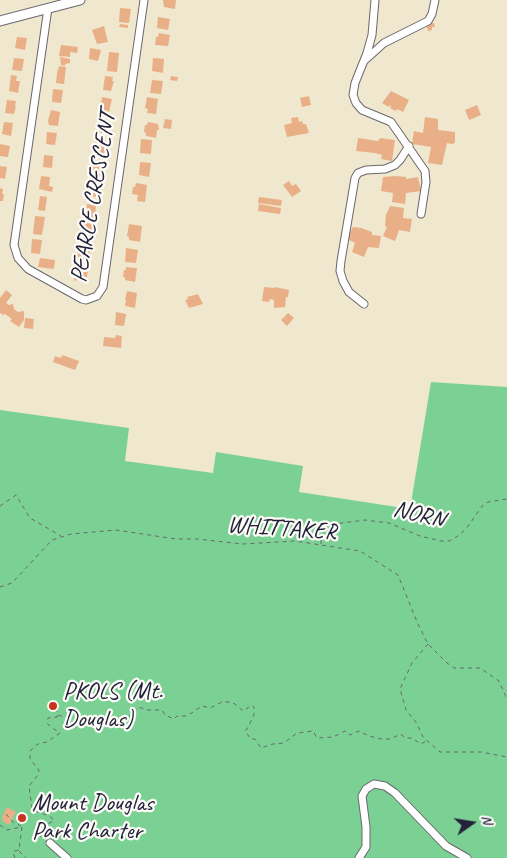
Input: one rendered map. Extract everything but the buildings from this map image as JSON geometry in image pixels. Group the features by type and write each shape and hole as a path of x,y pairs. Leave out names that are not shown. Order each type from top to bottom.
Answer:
{"main road":[{"path":"0,21 80,0"}],"street":[{"name":"PEARCE CRESCENT","path":"48,8 14,245 18,258 28,269 86,300 97,296 103,287 144,0"},
{"path":"375,0 374,26 354,87 354,95 356,103 366,112 391,122 425,171 426,182 421,214"},
{"path":"364,61 384,43 428,21 432,14 435,0"},
{"path":"364,304 353,296 346,287 341,276 340,266 355,178 358,173 366,170 385,169 395,165 409,146"},
{"path":"359,858 366,847 366,827 362,796 374,784 385,786 395,793 446,846 467,858"},
{"path":"50,843 67,858"}],"path":[{"path":"0,506 16,495 30,518 61,537"},
{"name":"NORN","path":"321,545 321,538 326,527 334,524 365,520 389,523 420,536 449,541 466,529 483,505 488,502 507,499"},
{"name":"WHITTAKER","path":"0,587 12,583 52,540 71,534 116,530 176,539 197,539 243,544 295,541 360,551 398,575 428,644 454,668 480,668 499,682 507,699"},
{"path":"428,644 412,663 400,689 406,710 426,741 440,752 481,752 507,757"},
{"path":"40,837 49,823 54,821 50,816 32,808 29,786 38,775 39,770 30,759 30,751 38,744 47,742 59,734 60,731 50,728 47,723 48,718 58,715 69,715 74,711 81,720 85,719 92,724 104,725 127,719 138,707 148,710 162,710 165,715 174,719 177,716 187,716 202,706 210,708 222,702 229,702 235,704 243,711 252,705 254,707 254,715 244,731 251,739 255,739 261,748 273,744 284,744 297,733 312,731 317,738 333,737 345,732 350,736 359,731 381,739 391,739 400,734 406,738 412,738 421,744 426,741"},
{"path":"57,711 58,715"},
{"path":"6,814 13,822 22,826"},
{"path":"0,825 7,830 22,826"},
{"path":"22,826 19,850 26,858"},
{"path":"14,858 14,851 19,850"}],"green space":[{"path":"431,382 507,387 507,858 0,858 0,410 129,428 125,461 213,473 216,452 303,466 299,492 410,509"}],"place":[{"name":"PKOLS (Mt. Douglas)","path":"53,706"},
{"name":"Mount Douglas Park Charter","path":"22,818"}]}
